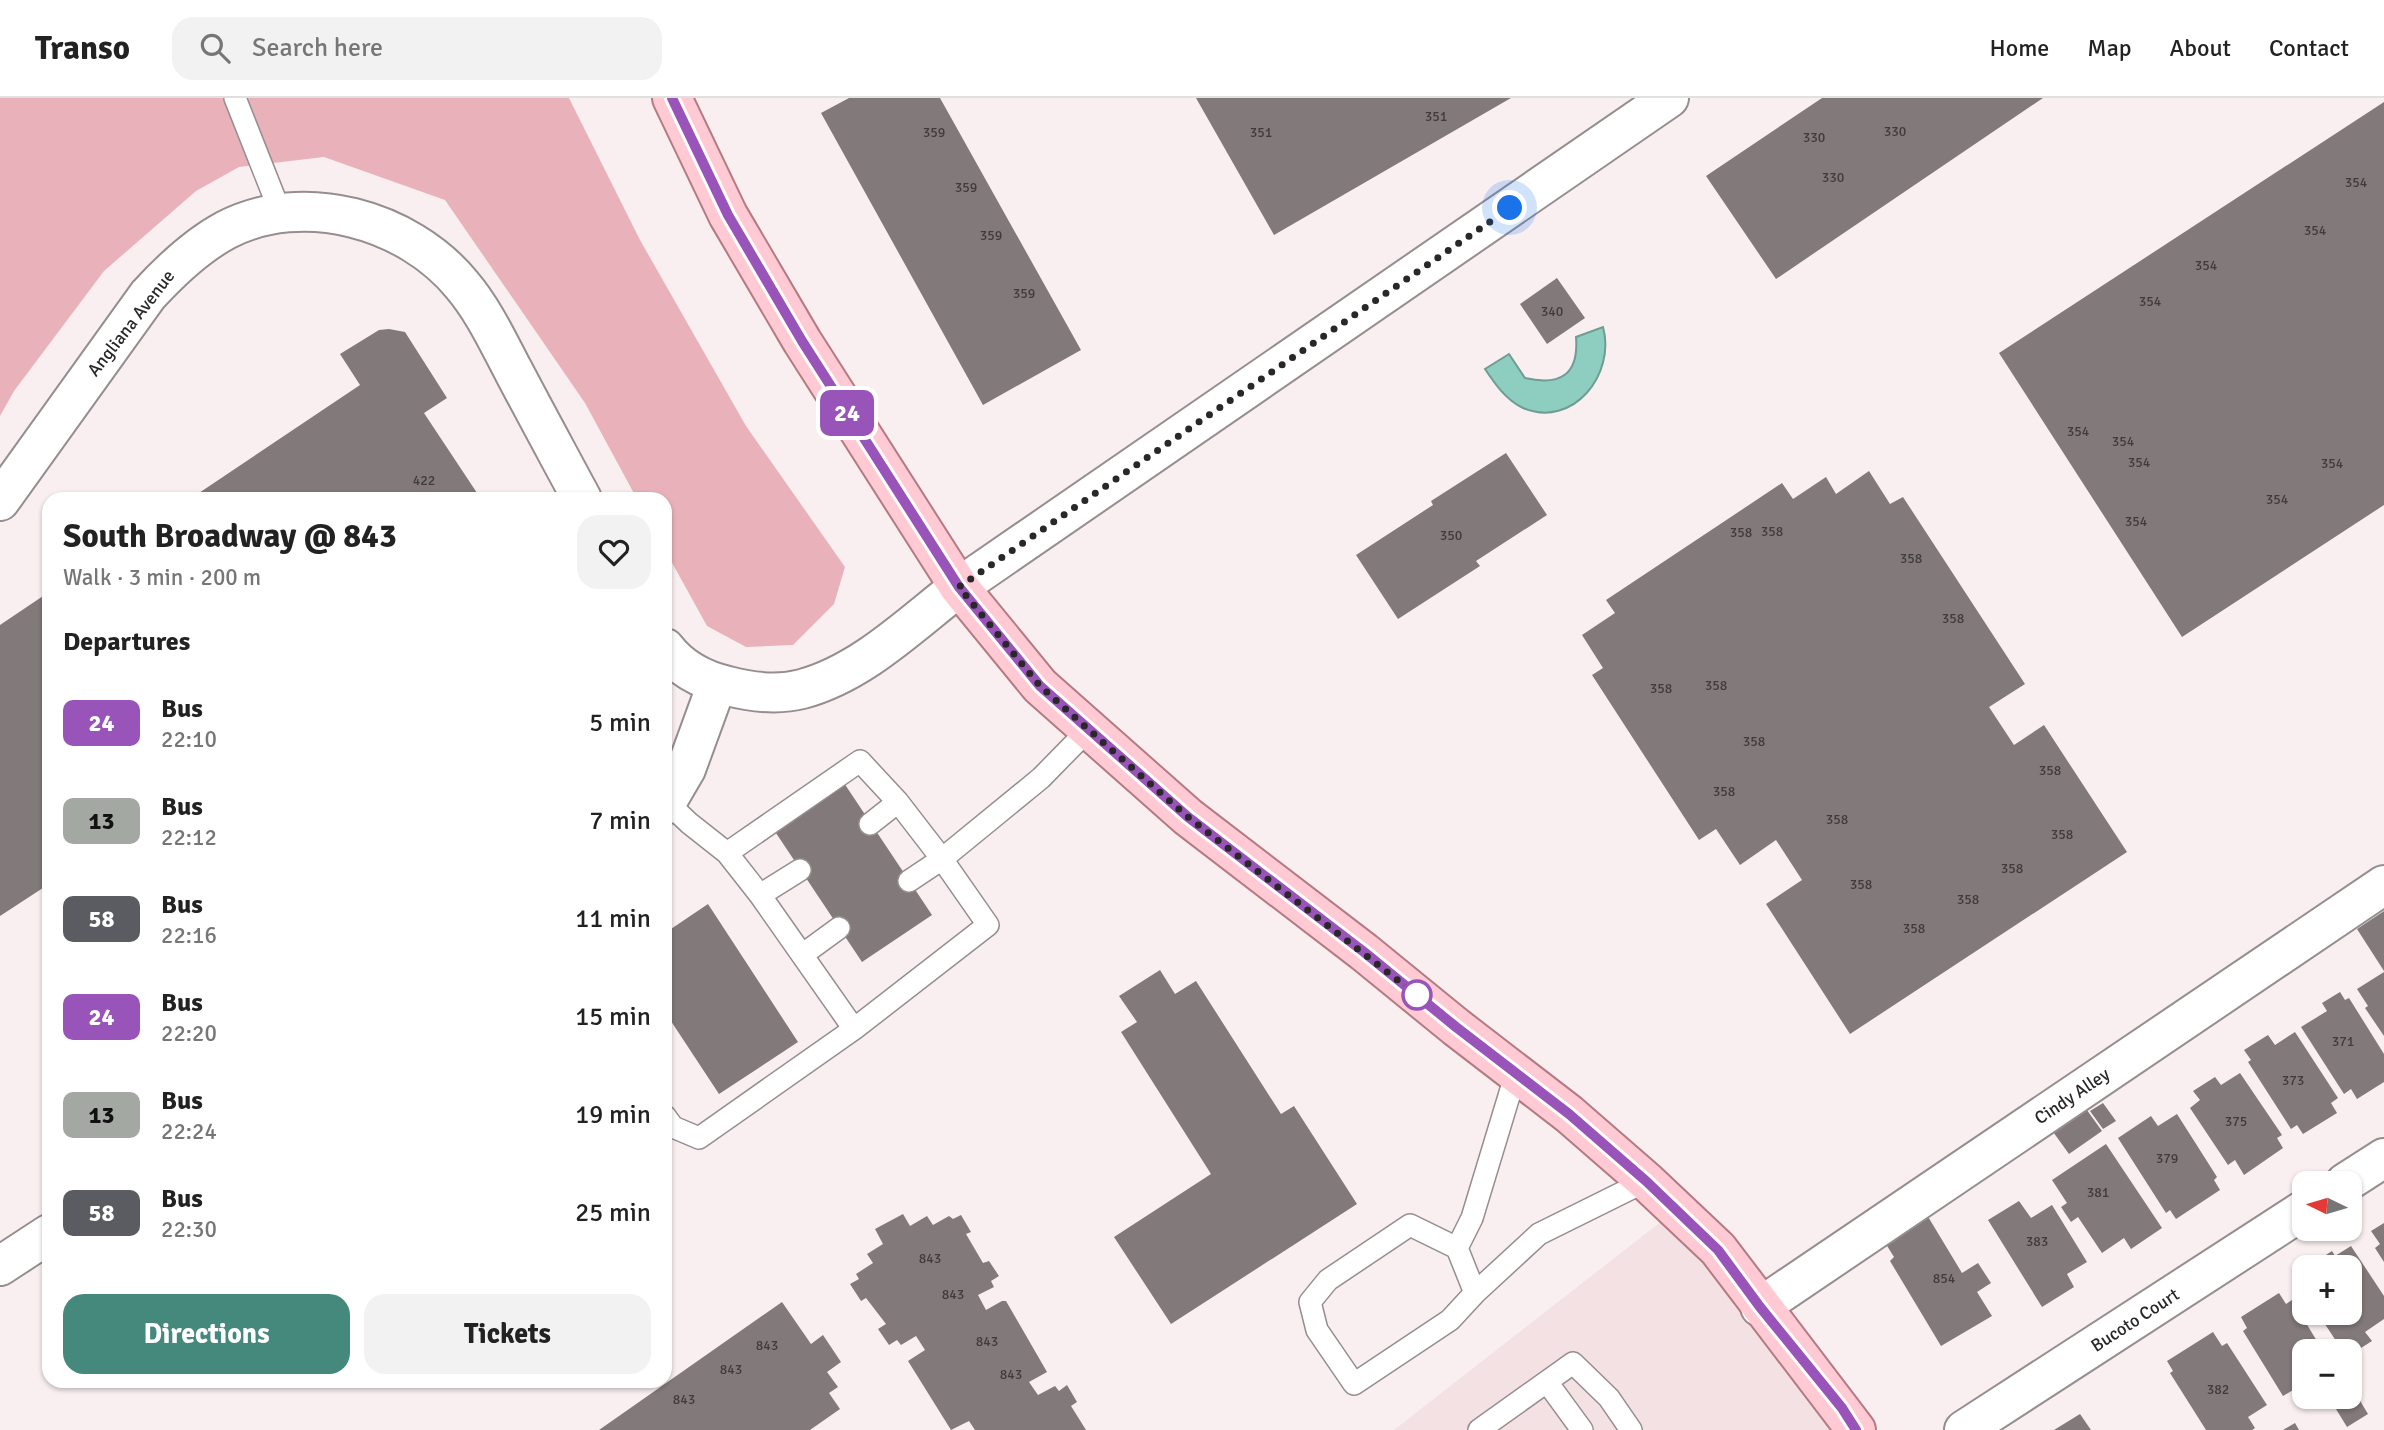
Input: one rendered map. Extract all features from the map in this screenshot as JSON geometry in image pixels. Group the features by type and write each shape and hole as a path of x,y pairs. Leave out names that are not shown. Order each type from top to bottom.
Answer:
{"main road":[{"path":"672,98 728,215 802,341 959,587 1040,686 1188,817 1569,1114 1646,1181 1718,1250 1760,1307 1842,1408 1856,1430"}],"street":[{"path":"672,655 692,674 744,690 801,690 839,674 875,653 959,587 1669,98"},
{"name":"Angliana Avenue","path":"0,501 148,295 176,264 225,231 258,217 300,211 333,215 383,227 412,242 438,261 462,284 484,315 578,492"},
{"path":"672,794 686,769 718,684"},
{"name":"Cindy Alley","path":"1760,1307 2384,885"},
{"path":"2362,1172 2384,1158"},
{"name":"Bucoto Court","path":"1964,1430 2292,1217"},
{"path":"0,1266 42,1239"}],"lane":[{"path":"235,98 281,214"},
{"path":"909,881 942,859 1041,778 1088,729"},
{"path":"672,1126 699,1138 854,1029 988,925 898,802 860,761 727,853"},
{"path":"870,824 898,802"},
{"path":"672,809 727,853 760,895 854,1029"},
{"path":"760,895 800,870"},
{"path":"802,955 839,928"},
{"path":"1457,1248 1472,1218 1516,1073"},
{"path":"1475,1293 1457,1248 1410,1225 1328,1280 1310,1302 1317,1330 1354,1384 1450,1320 1539,1234 1646,1181"},
{"path":"1479,1430 1573,1363 1609,1398 1631,1430"},
{"path":"1547,1382 1581,1430"}],"shaded area":[{"path":"0,98 569,98 640,240 746,426 845,567 834,604 793,645 746,647 707,626 672,563 672,492 633,492 585,403 445,200 324,157 239,167 196,191 104,271 14,391 0,416"},
{"path":"1603,327 1605,345 1597,379 1587,393 1574,404 1558,411 1541,412 1517,405 1501,391 1485,369 1509,354 1525,378 1557,379 1565,375 1574,361 1576,337"},
{"path":"1676,1210 1845,1430 1394,1430"}],"building":[{"path":"849,98 940,98 1081,350 983,405 821,113"},
{"path":"1196,98 1511,98 1274,235"},
{"path":"1822,98 2043,98 1776,279 1706,176"},
{"path":"2384,102 2384,505 2182,637 1999,353"},
{"path":"1557,278 1585,318 1547,344 1520,304"},
{"path":"379,330 405,332 447,398 424,413 476,492 200,492 360,385 340,354"},
{"path":"1506,453 1547,515 1476,561 1480,566 1398,619 1356,555 1433,505 1431,501"},
{"path":"1869,471 1890,504 1903,497 2025,684 1989,707 2014,745 2044,725 2127,852 1850,1034 1766,904 1802,880 1776,840 1740,865 1716,829 1699,840 1592,675 1603,668 1582,635 1615,613 1606,600 1782,483 1793,499 1826,477 1836,494"},
{"path":"42,597 42,889 0,916 0,625"},
{"path":"844,783 932,915 862,962 774,830"},
{"path":"708,904 798,1042 719,1094 672,1023 672,928"},
{"path":"2384,911 2384,971 2357,929"},
{"path":"1160,970 1175,994 1196,981 1281,1114 1294,1106 1357,1204 1171,1324 1114,1237 1211,1174 1121,1032 1137,1022 1119,996"},
{"path":"2384,972 2384,1036 2365,1008 2368,1006 2357,989"},
{"path":"2340,992 2345,1000 2349,998 2384,1054 2384,1082 2357,1099 2351,1089 2344,1094 2301,1027 2327,1011 2322,1003"},
{"path":"2295,1032 2338,1098 2331,1103 2337,1113 2303,1134 2297,1125 2291,1129 2248,1062 2251,1060 2244,1050 2268,1035 2275,1045"},
{"path":"2240,1073 2282,1135 2277,1138 2283,1148 2244,1175 2235,1160 2228,1165 2190,1108 2200,1100 2193,1091 2215,1077 2221,1085"},
{"path":"2103,1103 2116,1121 2103,1129 2090,1111"},
{"path":"2084,1106 2102,1131 2069,1154 2051,1129"},
{"path":"2177,1114 2217,1177 2214,1180 2220,1190 2176,1219 2170,1210 2166,1213 2118,1138 2151,1116 2158,1126"},
{"path":"2106,1144 2162,1228 2131,1249 2124,1238 2102,1253 2078,1217 2071,1222 2061,1207 2067,1203 2052,1180"},
{"path":"2019,1201 2031,1218 2052,1205 2087,1262 2067,1274 2074,1287 2042,1307 1988,1220"},
{"path":"903,1214 910,1226 927,1216 933,1225 949,1216 953,1219 961,1215 971,1232 966,1234 983,1263 989,1261 999,1276 991,1281 994,1287 978,1295 986,1310 1006,1301 1047,1372 1029,1382 1038,1395 1055,1386 1059,1391 1067,1385 1077,1402 1071,1406 1086,1430 975,1430 969,1421 951,1430 908,1361 925,1350 916,1336 901,1345 897,1340 889,1345 878,1329 886,1324 866,1298 861,1301 850,1284 859,1279 856,1274 873,1263 867,1254 883,1244 875,1229"},
{"path":"1927,1215 1962,1273 1978,1263 1991,1283 1977,1292 1992,1316 1941,1346 1890,1261 1894,1257 1884,1241"},
{"path":"2384,1223 2384,1262 2375,1248 2380,1244 2371,1231"},
{"path":"2351,1246 2357,1255 2337,1255"},
{"path":"2362,1263 2384,1296 2384,1319 2365,1332 2372,1341 2362,1347 2362,1339 2335,1339 2326,1325 2362,1325"},
{"path":"2279,1293 2286,1304 2292,1300 2292,1325 2307,1325 2316,1339 2292,1339 2292,1391 2283,1396 2243,1331 2247,1328 2241,1317"},
{"path":"782,1302 811,1344 823,1335 841,1362 827,1372 838,1387 829,1393 840,1409 810,1430 599,1430 659,1388 672,1388 672,1379"},
{"path":"2213,1332 2222,1346 2227,1343 2267,1405 2248,1417 2255,1428 2252,1430 2206,1430 2170,1373 2173,1371 2167,1361"},
{"path":"2362,1404 2368,1414 2347,1427 2336,1409 2362,1409"},
{"path":"2080,1414 2091,1430 2054,1430"},
{"path":"2295,1423 2299,1430 2283,1430"}],"bus line":[{"name":"24","path":"672,98 728,215 802,341 959,587 1040,686 1188,817 1569,1114 1646,1181 1718,1250 1760,1307 1842,1408 1856,1430"}],"route":[{"path":"1417,995 1422,999 1188,817 1088,729 1040,686 959,587 1510,208"}]}
